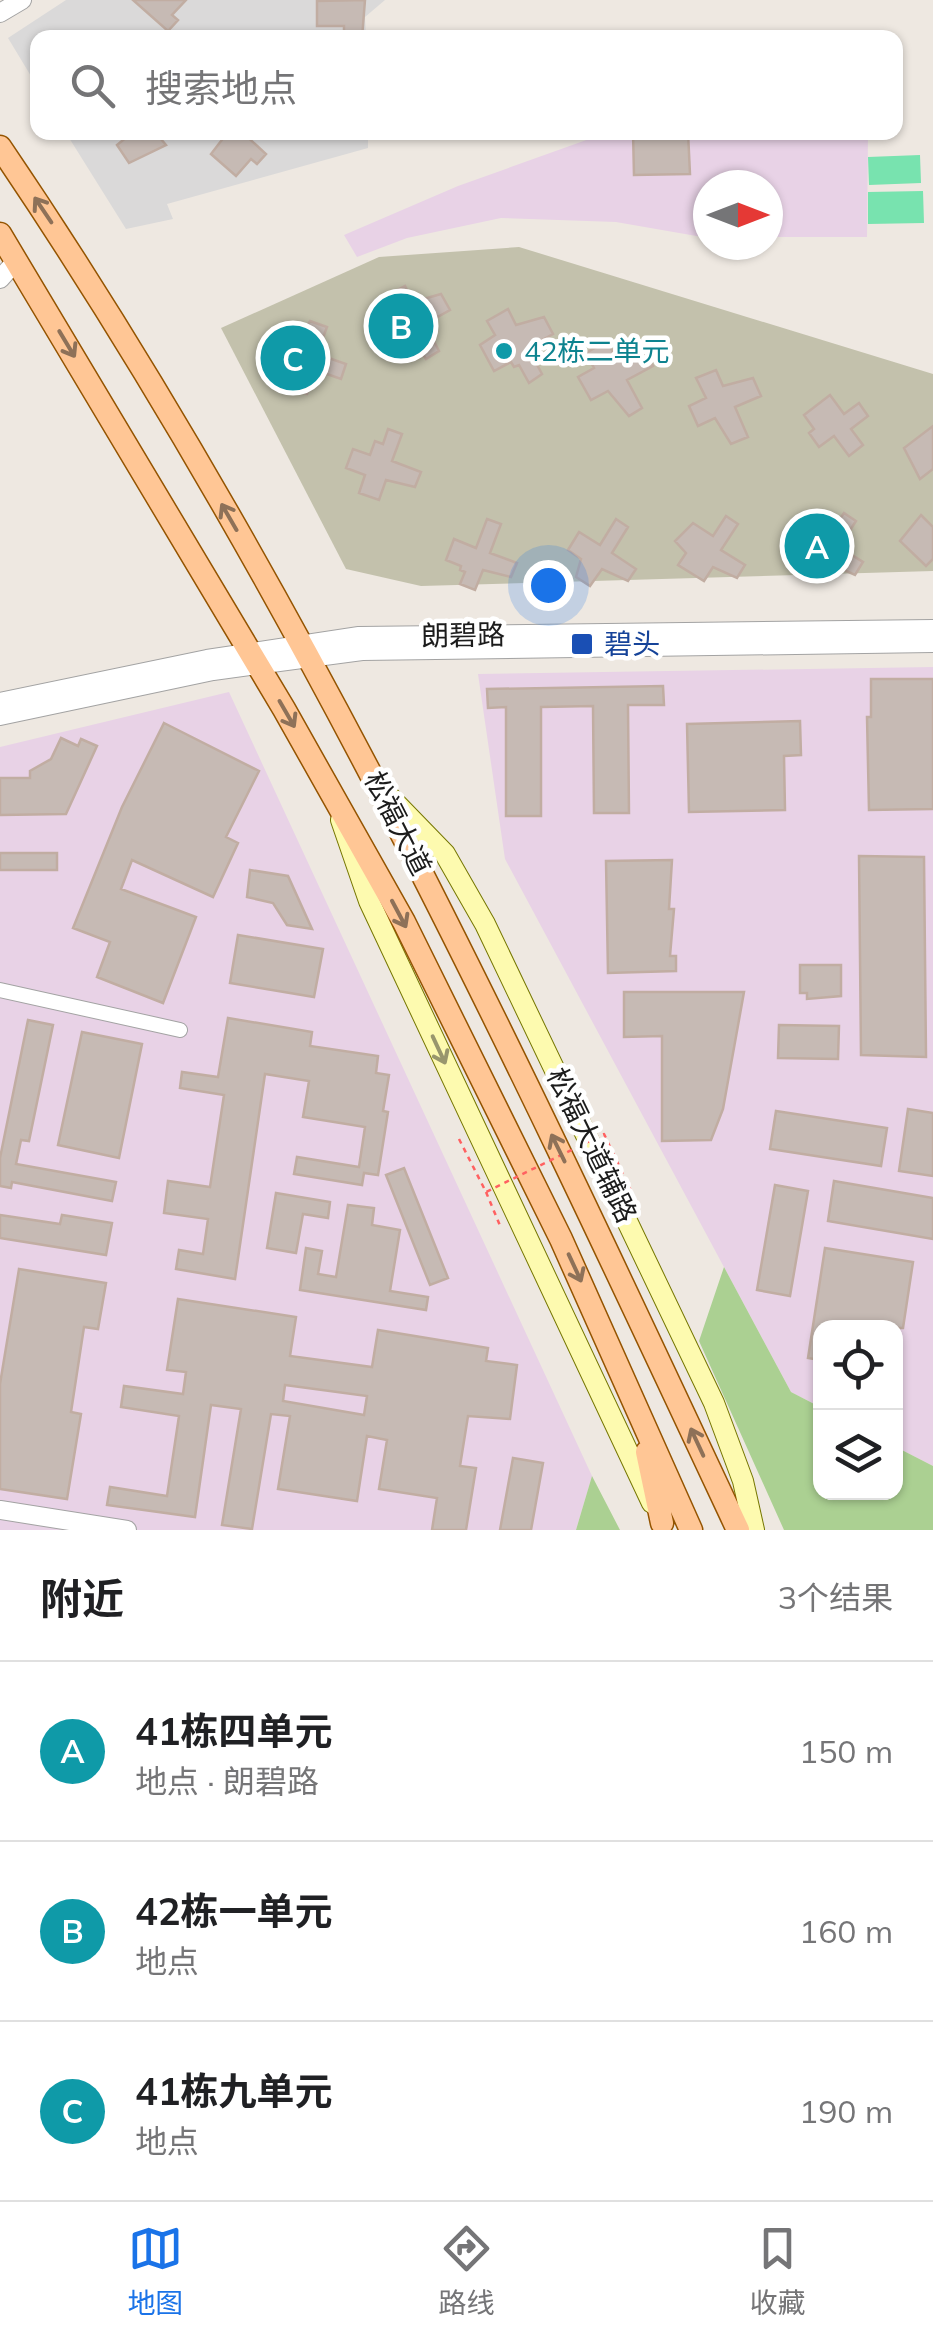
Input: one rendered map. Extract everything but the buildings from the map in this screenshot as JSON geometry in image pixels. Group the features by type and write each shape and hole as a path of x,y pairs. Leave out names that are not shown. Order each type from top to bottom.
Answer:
{"main road":[{"name":"松福大道","path":"0,147 154,387 381,788 596,1226 738,1530"},
{"name":"松福大道","path":"0,234 336,798 478,1066 639,1409 691,1530"},
{"name":"松福大道辅路","path":"381,788 445,854 485,924 714,1403 743,1481 754,1530"},
{"path":"336,798 369,902 663,1527"},
{"path":"639,1409 663,1527"}],"street":[{"path":"0,14 22,0"},
{"path":"0,278 17,260"},
{"name":"朗碧路","path":"306,651 358,636 933,629"},
{"name":"朗碧路","path":"0,702 306,651 933,643"},
{"name":"朗碧路","path":"0,716 254,658"},
{"path":"0,990 180,1030"},
{"path":"0,1510 127,1530"}],"path":[{"path":"486,1192 604,1134 632,1192"},
{"path":"459,1139 501,1228"}],"shaded area":[{"path":"66,0 385,0 365,17 366,30 30,30 30,74 8,38"},
{"path":"70,140 368,140 368,148 167,204 173,219 126,229"},
{"path":"586,140 868,140 867,237 783,237 783,170 693,170 693,235 616,222 501,218 407,238 357,257 344,235 458,186"},
{"path":"519,247 933,374 933,571 421,586 346,569 221,328 379,257"},
{"path":"933,667 933,1466 903,1451 903,1320 813,1320 813,1403 791,1392 505,859 478,674"},
{"path":"229,692 592,1476 576,1530 0,1530 0,747"}],"green space":[{"path":"920,155 921,183 869,185 868,157"},
{"path":"923,191 924,223 868,224 868,192"},
{"path":"724,1267 791,1392 813,1403 813,1500 903,1500 903,1451 933,1466 933,1530 784,1530 699,1341"},
{"path":"592,1476 620,1530 576,1530"}],"place":[{"name":"42栋一单元","path":"401,326"},
{"name":"42栋二单元","path":"504,351"},
{"name":"41栋九单元","path":"293,358"},
{"name":"41栋四单元","path":"817,546"},
{"name":"碧头","path":"582,644"}]}
